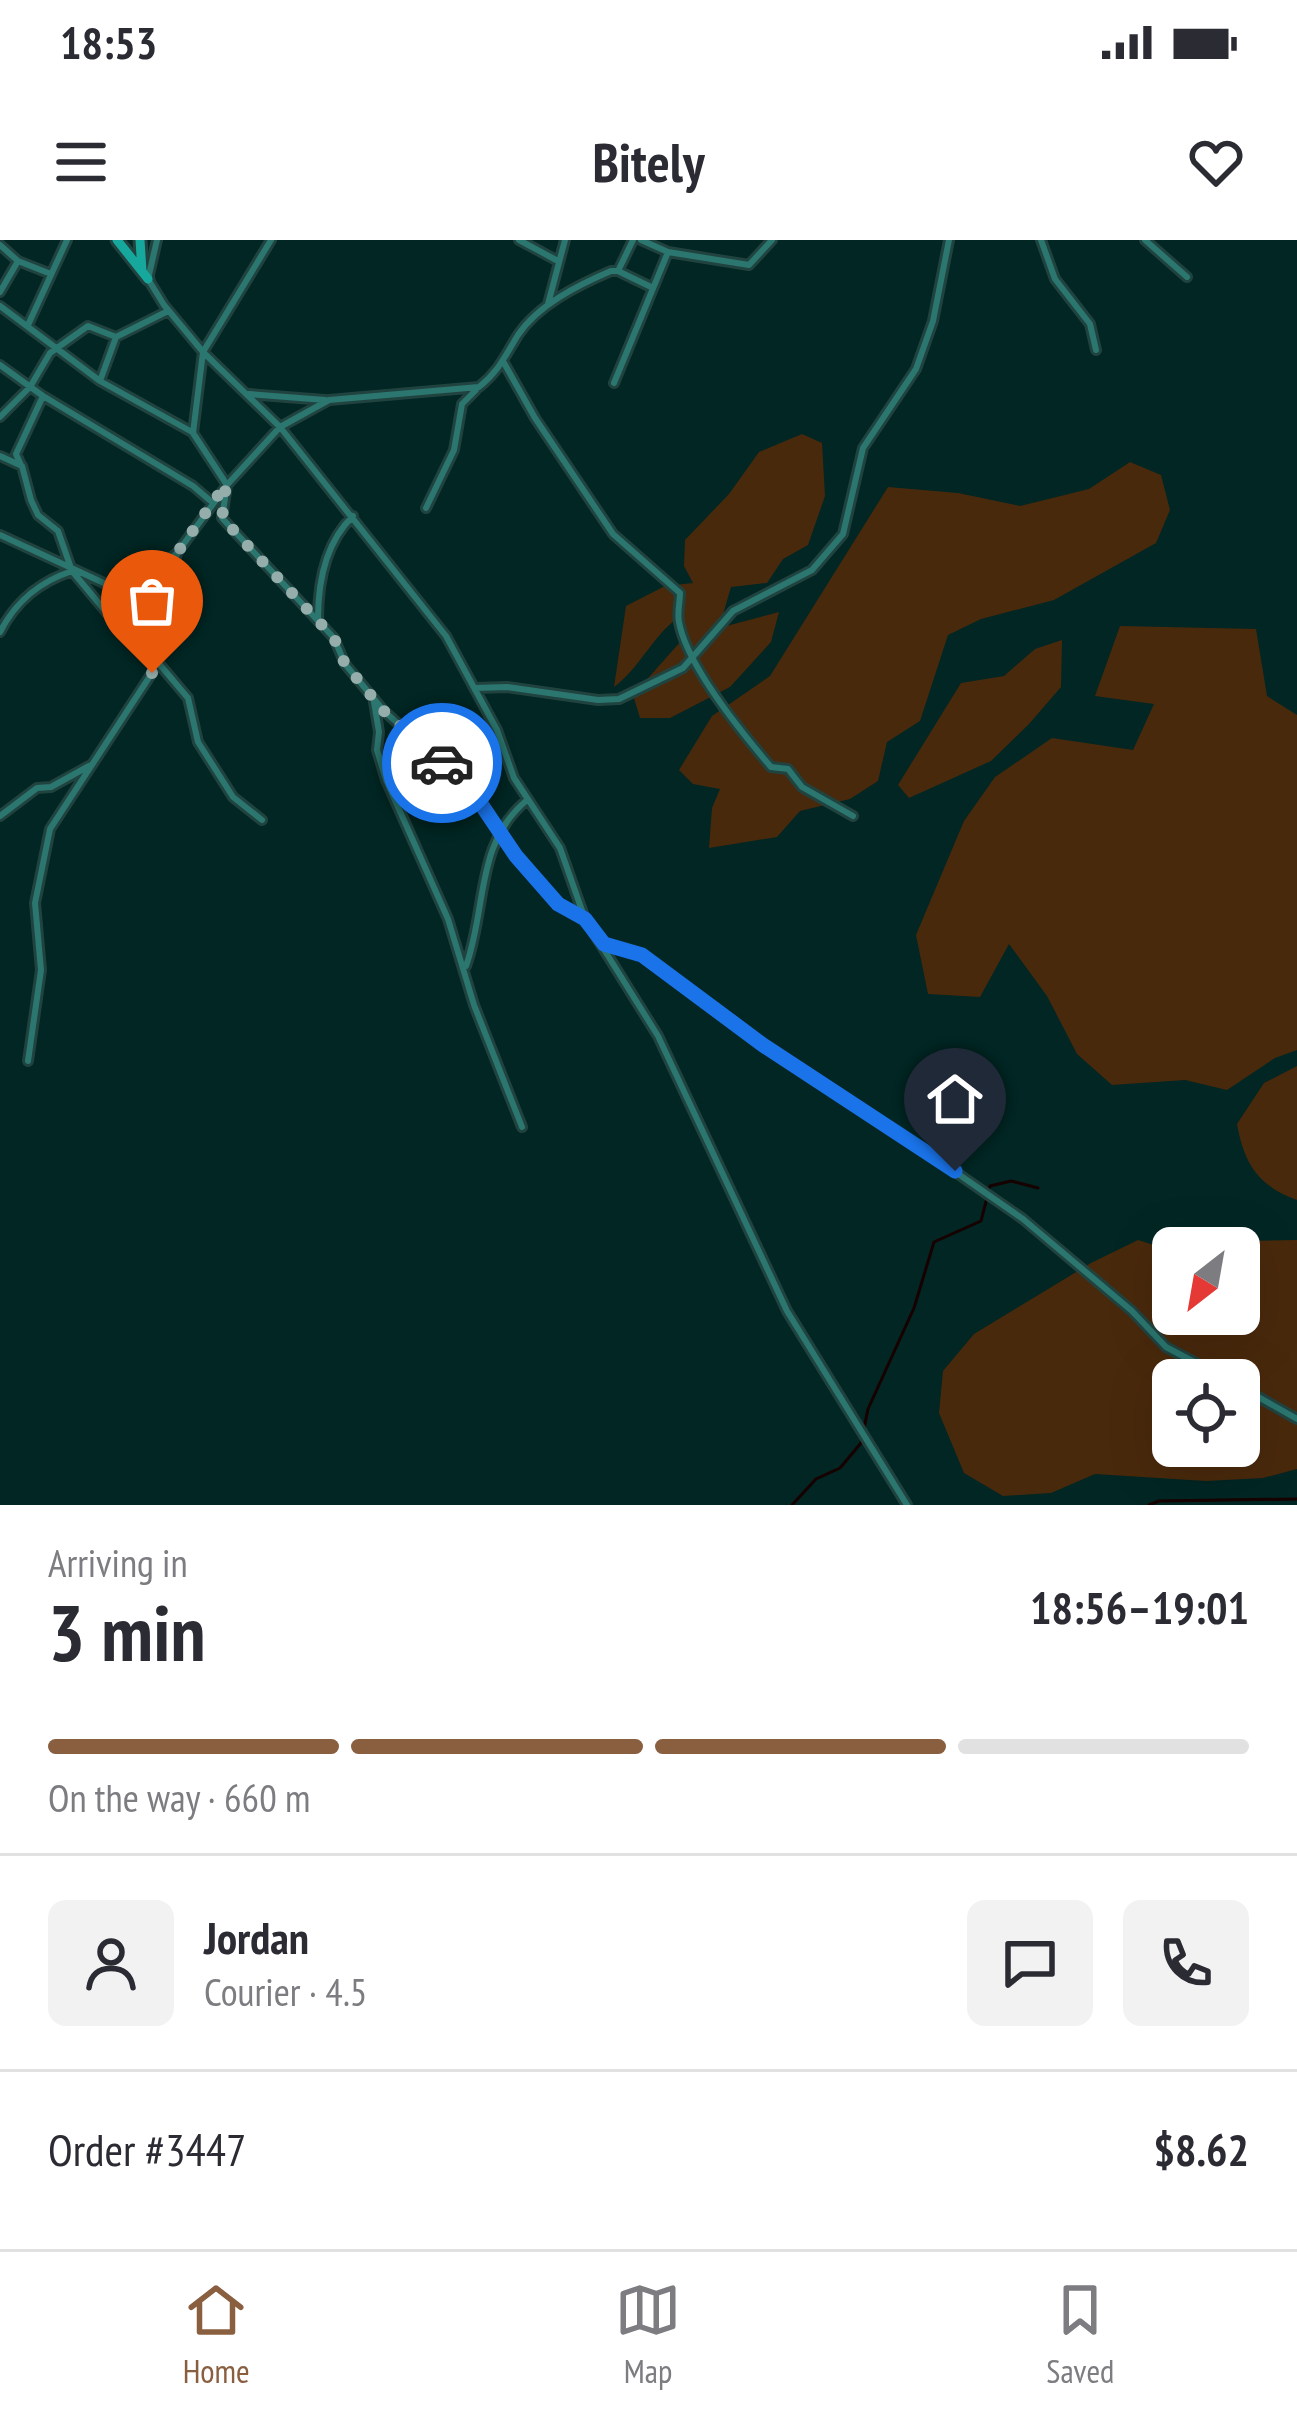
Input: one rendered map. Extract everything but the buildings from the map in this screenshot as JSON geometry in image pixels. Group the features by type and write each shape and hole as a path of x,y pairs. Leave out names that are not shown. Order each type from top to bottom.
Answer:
{"street":[{"path":"28,325 67,240"},
{"path":"117,240 202,352 280,427 424,605 475,688 527,800 560,848 585,919 658,1036 787,1311 907,1505"},
{"path":"140,240 146,275"},
{"path":"146,275 157,240"},
{"path":"194,433 202,352 271,240"},
{"path":"519,240 558,262"},
{"path":"548,304 565,240"},
{"path":"426,508 454,450 462,404 504,363 517,337 548,304 592,279 618,271 637,240 668,252 749,265 772,240"},
{"path":"475,688 619,699 695,659 734,611 812,570 843,534 863,448 916,369 933,322 949,240"},
{"path":"1041,240 1055,279 1090,324 1096,350"},
{"path":"1144,240 1187,277"},
{"path":"0,245 18,261 51,274"},
{"path":"614,383 668,252"},
{"path":"0,292 18,261"},
{"path":"618,271 651,287"},
{"path":"0,306 100,381 194,433 226,484 222,518 318,619 334,638 345,664 374,698 451,771 558,904 585,919"},
{"path":"100,381 116,337 168,311"},
{"path":"0,417 30,386 58,346 88,326 116,337"},
{"path":"504,363 613,534 680,593 679,621 695,659 734,722 771,767 788,769 802,787 853,816"},
{"path":"0,365 213,503"},
{"path":"247,393 329,400 479,387"},
{"path":"43,396 16,454 38,515 58,532 72,571 132,643 155,659 188,698 198,742 233,797 262,820"},
{"path":"0,535 121,591 149,593 167,561 226,484 280,427 329,400"},
{"path":"0,456 22,466"},
{"path":"318,619 322,571 337,532 353,516"},
{"path":"28,1061 41,970 35,903 50,829 142,690 175,602 177,553"},
{"path":"0,632 19,602 47,580 72,571"},
{"path":"374,698 377,750 386,780 465,968 474,1005 522,1126"},
{"path":"0,816 38,788 52,788 92,764"},
{"path":"465,968 476,938 484,871 500,832 527,800"},
{"path":"604,944 642,955 763,1045 1027,1222 1166,1347 1189,1359"},
{"path":"1260,1398 1297,1419"}],"shaded area":[{"path":"802,434 822,443 825,496 808,545 783,559 767,583 731,587 719,628 779,612 771,642 730,687 670,718 640,718 633,695 682,640 679,617 614,687 626,606 665,586 693,583 684,566 685,540 729,494 759,452"},
{"path":"1130,462 1161,475 1170,510 1156,543 1054,600 981,619 948,635 920,721 887,742 878,781 850,799 800,811 777,837 709,848 712,808 720,789 693,784 679,770 712,716 770,676 888,487 958,493 1020,506 1089,489"},
{"path":"1120,626 1256,629 1267,696 1297,715 1297,1050 1275,1058 1227,1090 1185,1080 1112,1085 1077,1054 1047,996 1009,944 980,997 928,994 916,935 964,821 995,777 1052,738 1133,750 1154,704 1095,696"},
{"path":"1062,640 1061,687 1029,724 991,761 909,798 898,785 961,683 1004,676 1035,649"},
{"path":"1297,1066 1297,1200 1272,1188 1255,1171 1237,1124 1264,1083"},
{"path":"1138,1240 1152,1244 1152,1335 1260,1335 1260,1241 1297,1240 1297,1469 1263,1478 1206,1481 1095,1474 1051,1493 1003,1496 964,1473 939,1413 943,1371 974,1334"}],"waterway":[{"path":"792,1505 816,1479 840,1468 861,1443 868,1409 914,1308 934,1242 981,1221 990,1186 1011,1181 1038,1188"},
{"path":"1149,1505 1297,1499"}],"way so far":[{"path":"152,673 175,602 177,553 226,484 222,518 334,638 345,664 384,711 442,763"}],"route":[{"path":"442,763 481,804 516,856 558,904 585,919 604,944 642,955 763,1045 955,1171"}]}
